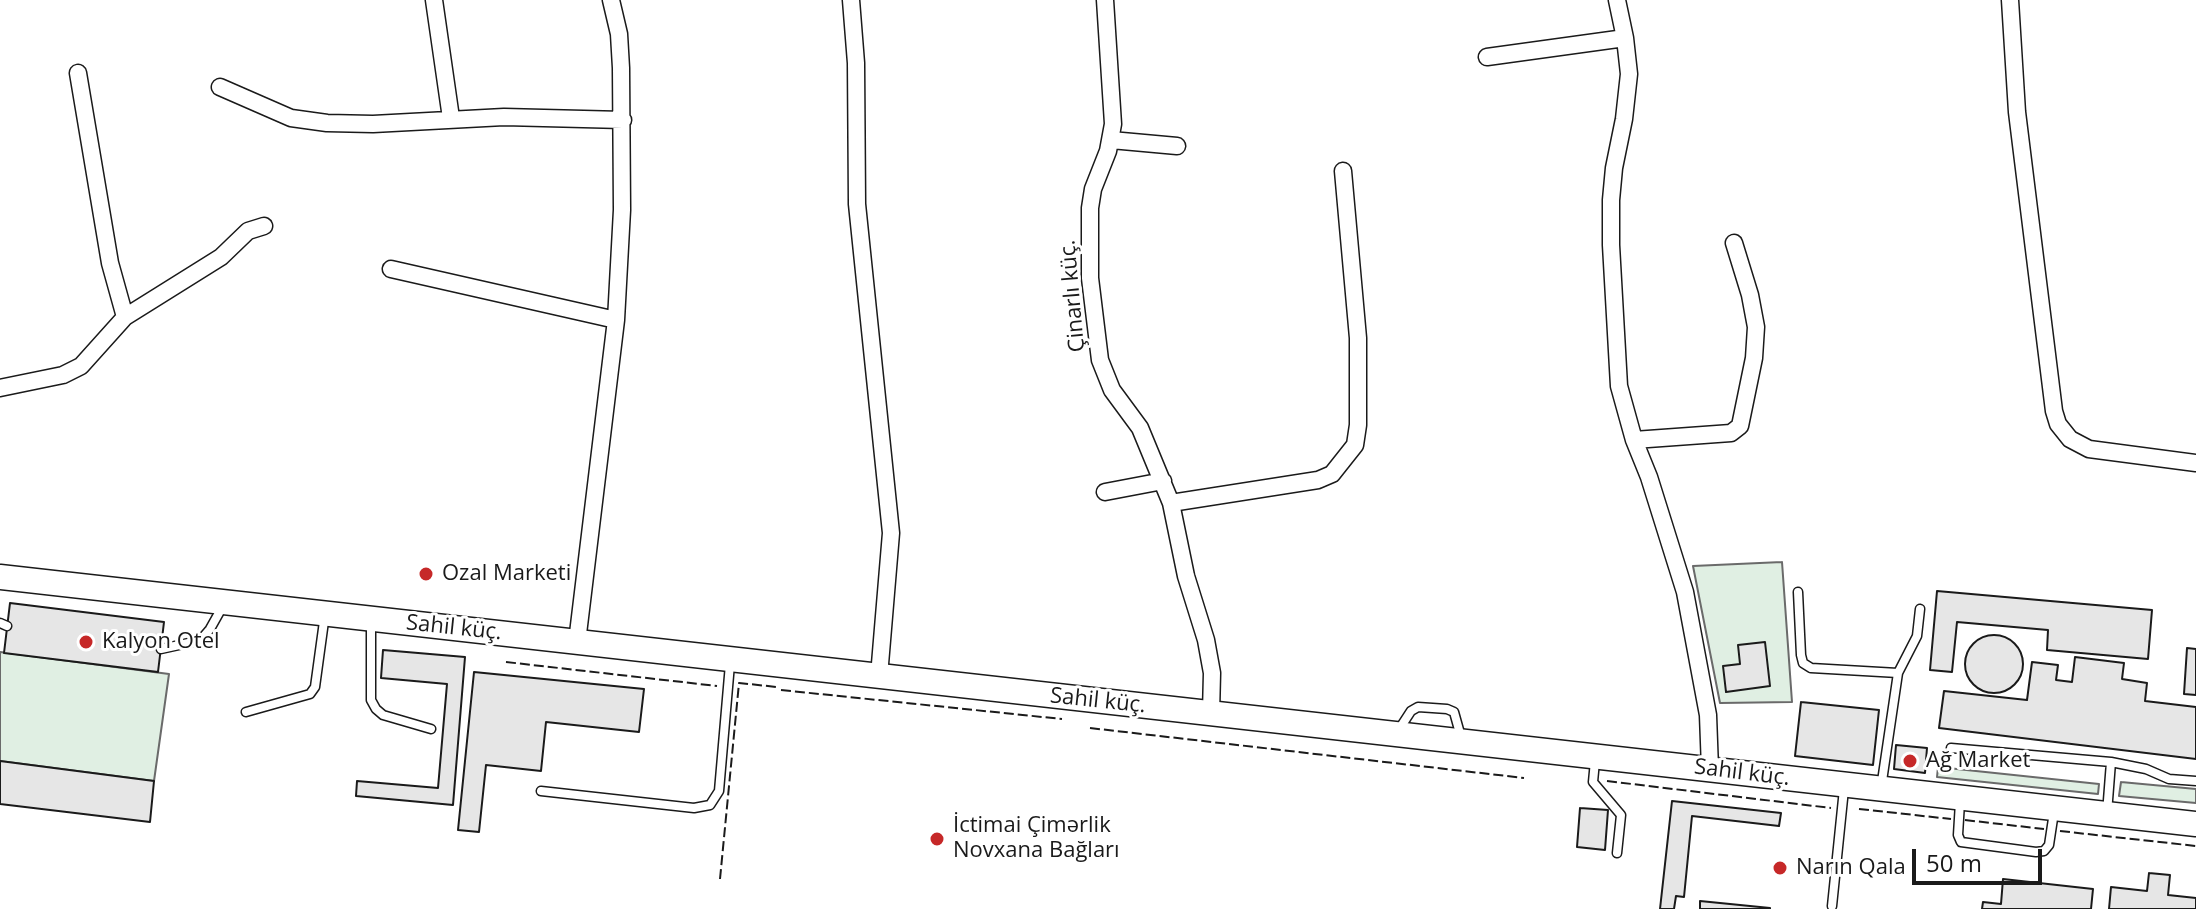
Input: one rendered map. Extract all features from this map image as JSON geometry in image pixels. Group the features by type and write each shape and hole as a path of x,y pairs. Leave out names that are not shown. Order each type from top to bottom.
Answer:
{"main road":[{"name":"Sahil küç.","path":"0,577 2196,824"}],"street":[{"path":"434,0 451,118"},
{"path":"577,642 616,320 622,210 623,120 619,34 611,0"},
{"path":"851,0 856,63 857,204 891,533 879,676"},
{"name":"Çinarlı küç.","path":"1105,0 1107,58 1113,102 1111,140 1093,189 1090,208 1090,278 1100,360 1112,390 1140,428 1171,503 1186,576 1206,640 1212,673 1211,713"},
{"path":"1617,0 1629,74 1614,168 1611,245 1619,386 1685,592 1708,715 1710,769"},
{"path":"2010,0 2015,100 2058,424 2070,439 2089,449 2196,463"},
{"path":"1487,57 1625,38"},
{"path":"78,73 110,263 125,317"},
{"path":"220,87 291,118 327,123 373,124 451,118 623,120"},
{"path":"1111,140 1177,146"},
{"path":"1171,503 1318,480 1332,474 1355,445 1358,425 1358,338 1343,171"},
{"path":"0,388 63,375 81,366 125,317 221,257 248,231 264,226"},
{"path":"1634,440 1731,433 1740,426 1754,358 1756,327 1734,243"},
{"path":"391,269 616,320"},
{"path":"1105,492 1163,481"}],"lane":[{"path":"1798,592 1803,663 1811,668 1898,673"},
{"path":"161,649 193,642 204,636 225,603"},
{"path":"1881,788 1898,673 1917,636 1920,609"},
{"path":"246,712 310,694 315,687 325,614"},
{"path":"371,619 371,700 383,715 431,729"},
{"path":"541,791 694,808 710,805 719,791 730,659"},
{"path":"1951,748 2111,762 2146,769 2169,779 2196,781"},
{"path":"1596,756 1593,782 1621,815 1617,853"},
{"path":"2107,814 2111,762"},
{"path":"1832,906 1845,784"},
{"path":"1961,797 1958,835 1961,842 1994,847 2044,851 2051,840 2055,808"}],"green space":[{"path":"1782,562 1792,702 1720,703 1693,566"},
{"path":"0,652 169,674 154,781 0,761"},
{"path":"1938,767 2099,784 2098,794 1937,777"},
{"path":"2121,782 2196,789 2196,803 2119,796"}],"building":[{"path":"1937,591 2152,610 2148,659 2047,650 2048,630 1957,622 1952,672 1930,670"},
{"path":"10,603 164,622 158,672 4,653"},
{"path":"1994,635 2015,643 2023,664 2015,685 1994,693 1973,685 1965,664 1973,643"},
{"path":"1765,642 1770,686 1726,692 1723,666 1740,664 1738,645"},
{"path":"2187,648 2196,649 2196,695 2184,694"},
{"path":"383,650 465,657 453,805 356,796 357,781 438,788 447,684 381,678"},
{"path":"2075,657 2124,663 2122,679 2147,683 2145,701 2196,707 2196,759 1939,728 1944,691 2027,700 2032,662 2058,665 2056,680 2072,682"},
{"path":"474,672 644,689 639,732 546,722 541,771 486,765 479,832 458,830"},
{"path":"1801,702 1879,710 1873,765 1795,756"},
{"path":"1896,745 1927,748 1925,773 1894,769"},
{"path":"0,761 154,781 150,822 0,804"},
{"path":"1672,801 1781,813 1779,826 1692,816 1684,897 1676,896 1674,909 1660,909"},
{"path":"1580,808 1608,810 1605,850 1577,847"},
{"path":"2149,873 2170,875 2168,895 2196,898 2196,909 2109,909 2111,887 2147,891"},
{"path":"2003,879 2093,889 2091,909 1982,909 1983,902 2001,904"},
{"path":"1700,901 1770,908 1770,909 1700,909"}],"fence":[{"path":"506,662 717,686"},
{"path":"720,879 739,683 777,687"},
{"path":"781,690 1062,719"},
{"path":"1090,728 1524,778"},
{"path":"1607,781 1831,808"},
{"path":"1859,809 1951,819"},
{"path":"1965,820 2044,829"},
{"path":"2060,831 2196,846"}],"place":[{"name":"Ozal Marketi","path":"426,574"},
{"name":"Kalyon Otel","path":"86,642"},
{"name":"Ağ Market","path":"1910,761"},
{"name":"İctimai Çimərlik Novxana Bağları","path":"937,839"},
{"name":"Narın Qala","path":"1780,868"}]}
